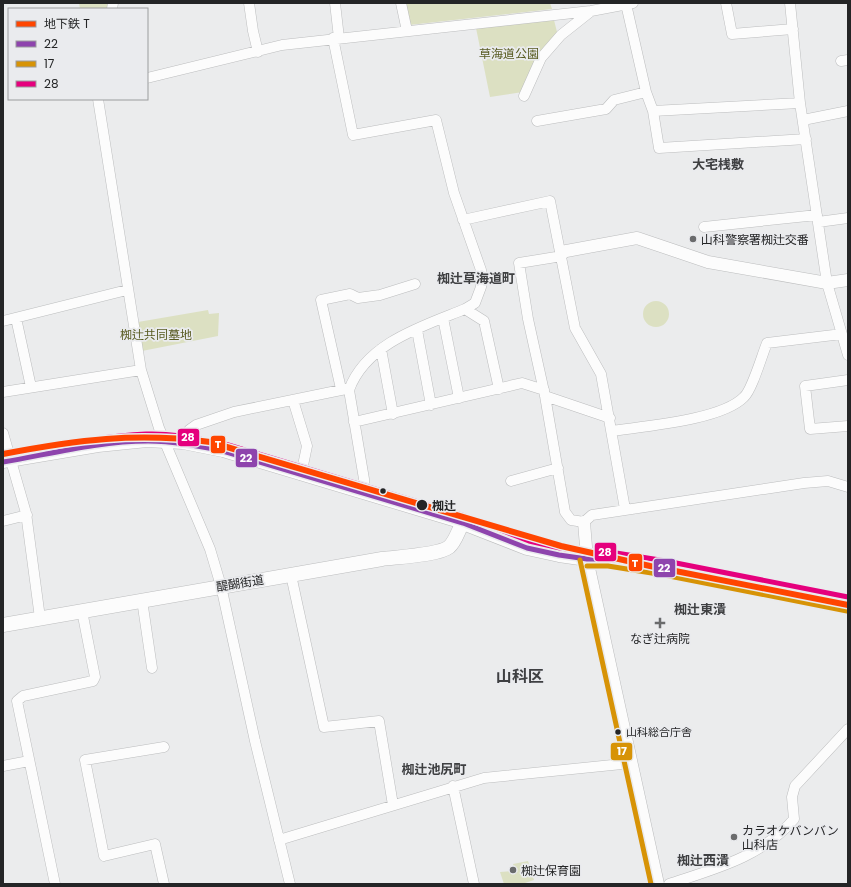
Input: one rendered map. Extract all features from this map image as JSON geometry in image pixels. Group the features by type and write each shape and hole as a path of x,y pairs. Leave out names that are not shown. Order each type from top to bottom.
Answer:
{"main road":[{"name":"醍醐街道","path":"3,625 382,559 439,552 448,548 454,542 463,523"},
{"path":"463,523 527,548 559,556 587,559 609,559 665,568 848,604"}],"street":[{"path":"249,3 258,52"},
{"path":"190,444 189,430 196,425 234,412 345,389 372,356 381,349 393,341 465,309 475,303 481,287 481,270 454,193 436,120 352,135 336,38 334,3"},
{"path":"401,3 407,31"},
{"path":"726,3 732,34 793,30"},
{"path":"790,3 800,103 827,283 848,355"},
{"path":"148,78 215,60 258,52 282,45 591,11 629,4 646,92 653,111 659,148 806,139"},
{"path":"524,96 541,58 561,35 591,11"},
{"path":"537,121 606,109 614,100 646,92"},
{"path":"98,100 127,290 141,370 159,428 210,550 221,586 255,741 290,884"},
{"path":"653,111 800,103"},
{"path":"803,120 848,112"},
{"path":"464,220 550,201 575,328 601,374 625,509"},
{"path":"704,227 817,218 848,218"},
{"path":"848,280 827,283 708,262 637,238 519,263 528,319 545,393 565,512 571,520 584,522 592,515 625,509 804,483 828,481 848,487"},
{"path":"364,493 364,479 354,422 321,300 350,294 358,298 380,295 415,284"},
{"path":"3,321 127,290"},
{"path":"465,309 484,321 499,388"},
{"path":"16,318 31,387"},
{"path":"443,318 459,398"},
{"path":"417,330 431,404"},
{"path":"612,431 709,415 735,405 746,396 767,343 842,334"},
{"path":"381,349 393,414"},
{"path":"3,392 141,370"},
{"path":"848,380 805,386 810,430 848,426"},
{"path":"354,422 522,383 610,418"},
{"path":"293,400 307,446 300,475"},
{"path":"3,433 8,461 26,515 40,618"},
{"path":"8,461 98,446 147,441 165,441 190,444 223,451 463,523"},
{"path":"511,481 558,468"},
{"path":"3,521 26,515"},
{"path":"584,522 587,559 658,884"},
{"path":"291,575 324,728 379,721 392,805"},
{"path":"142,600 152,668"},
{"path":"55,884 16,701 23,696 93,681 94,678 82,611"},
{"path":"668,884 739,860 761,848 785,829 794,819 792,797 796,786 848,729"},
{"path":"164,747 85,760 104,856 155,844 164,884"},
{"path":"3,766 29,761"},
{"path":"279,840 453,786 484,778 632,762"},
{"path":"453,786 474,884"}],"green space":[{"path":"79,3 110,3 108,8 80,8"},
{"path":"405,3 550,3 552,9 409,25"},
{"name":"草海道公園","path":"554,20 557,32 523,92 490,97 476,28"},
{"path":"656,301 665,305 669,314 665,323 656,327 647,323 643,314 647,305"},
{"name":"椥辻共同墓地","path":"208,310 209,314 219,313 218,336 142,351 138,322"},
{"path":"528,861 534,880 522,884 504,884 500,872 515,871 513,864"}],"metro line":[{"name":"T","path":"3,454 81,441 106,439 157,438 210,442 561,546 650,566 848,605"}],"transit line":[{"name":"28","path":"3,455 74,442 128,435 156,434 196,438 225,444 465,516 529,541 587,552 610,552 666,561 848,597"},
{"name":"22","path":"3,462 75,448 112,443 157,441 195,446 223,451 463,523 527,548 559,555 587,559 609,559 665,568 848,604"},
{"name":"17","path":"580,560 651,884"},
{"name":"17","path":"587,566 608,566 664,575 847,611"}],"place":[{"name":"山科警察署椥辻交番","path":"693,239"},
{"name":"椥辻","path":"422,505"},
{"name":"なぎ辻病院","path":"660,623"},
{"name":"山科総合庁舎","path":"618,732"},
{"name":"カラオケバンバン 山科店","path":"734,837"},
{"name":"椥辻保育園","path":"513,870"}],"district":[{"name":"大宅桟敷","path":"718,164"},
{"name":"椥辻草海道町","path":"476,278"},
{"name":"椥辻東潰","path":"700,609"},
{"name":"山科区","path":"520,676"},
{"name":"椥辻池尻町","path":"434,769"},
{"name":"椥辻西潰","path":"703,860"}]}
